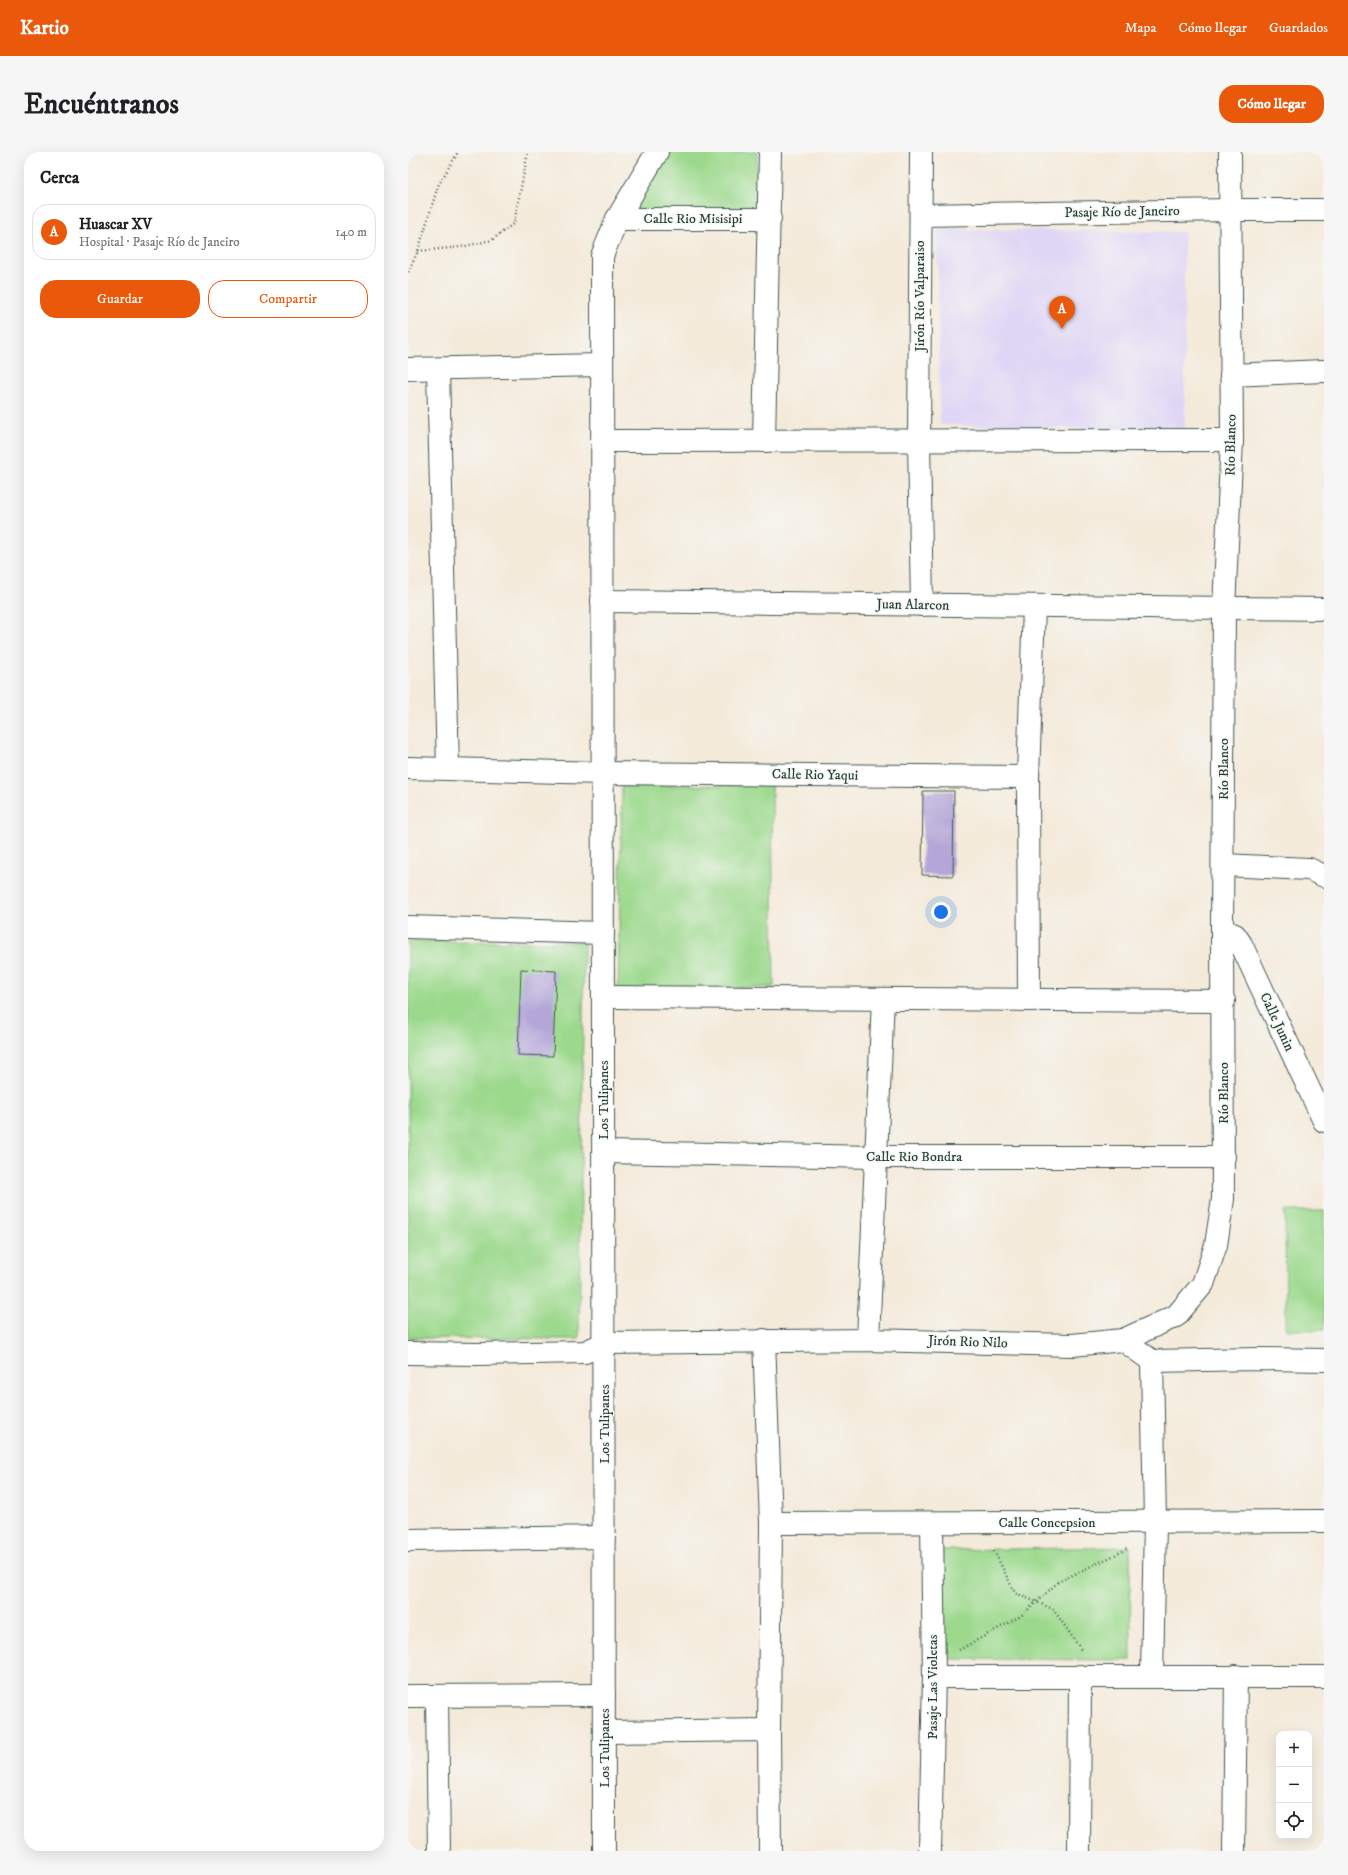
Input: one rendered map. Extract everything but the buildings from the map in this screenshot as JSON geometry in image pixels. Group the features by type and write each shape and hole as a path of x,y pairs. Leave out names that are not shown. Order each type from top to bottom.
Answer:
{"street":[{"path":"617,219 656,152"},
{"path":"764,441 770,219 770,152"},
{"name":"Jirón Río Valparaiso","path":"921,152 919,441 922,606"},
{"name":"Río Blanco","path":"1123,1340 1176,1316 1203,1284 1216,1245 1223,1199 1224,1001 1222,930 1224,608 1232,440 1230,152"},
{"name":"Pasaje Río de Janeiro","path":"921,215 1324,210"},
{"name":"Calle Rio Misisipi","path":"617,219 770,219"},
{"name":"Los Tulipanes","path":"604,1851 605,1343 602,256 617,219"},
{"path":"408,369 602,365"},
{"path":"438,369 448,769"},
{"path":"1231,375 1324,371"},
{"path":"602,441 1232,440"},
{"name":"Juan Alarcon","path":"602,601 922,606 1324,609"},
{"path":"1029,1000 1028,777 1034,607"},
{"name":"Calle Rio Yaqui","path":"408,768 603,773 1028,777"},
{"path":"1223,865 1309,869 1324,876"},
{"path":"408,927 603,933"},
{"name":"Calle Junin","path":"1222,930 1235,936 1241,944 1324,1121"},
{"path":"603,997 1224,1001"},
{"path":"868,1340 883,999"},
{"name":"Calle Rio Bondra","path":"604,1152 877,1158 1224,1157"},
{"path":"764,1340 771,1522 769,1730 770,1851"},
{"name":"Jirón Rio Nilo","path":"605,1343 868,1340 1072,1345 1123,1340"},
{"path":"1123,1340 1152,1361 1257,1359 1324,1360"},
{"path":"408,1353 477,1354 585,1352 605,1343"},
{"path":"1152,1361 1155,1522 1152,1676"},
{"name":"Calle Concepsion","path":"771,1522 932,1523 1324,1521"},
{"name":"Pasaje Las Violetas","path":"930,1851 934,1677 932,1523"},
{"path":"408,1540 604,1537"},
{"path":"1079,1851 1080,1676"},
{"path":"1234,1851 1236,1676"},
{"path":"934,1677 1324,1677"},
{"path":"408,1696 604,1695"},
{"path":"437,1696 439,1851"},
{"path":"605,1732 769,1730"}],"path":[{"path":"408,272 418,251 438,186 458,152"},
{"path":"418,251 461,247 492,240 514,223 528,152"},
{"path":"953,1654 1021,1616 1058,1582 1129,1548"},
{"path":"994,1551 1015,1593 1053,1609 1083,1652"}],"shaded area":[{"path":"937,229 1184,232 1185,431 940,425"}],"green space":[{"path":"668,152 757,152 756,213 635,211"},
{"path":"772,785 774,987 618,991 622,786"},
{"path":"408,941 584,942 579,1339 408,1338"},
{"path":"1285,1211 1324,1211 1324,1330 1286,1330"},
{"path":"1130,1547 1131,1660 944,1659 942,1550"}],"place":[{"name":"Huascar XV","path":"1062,329"}]}
